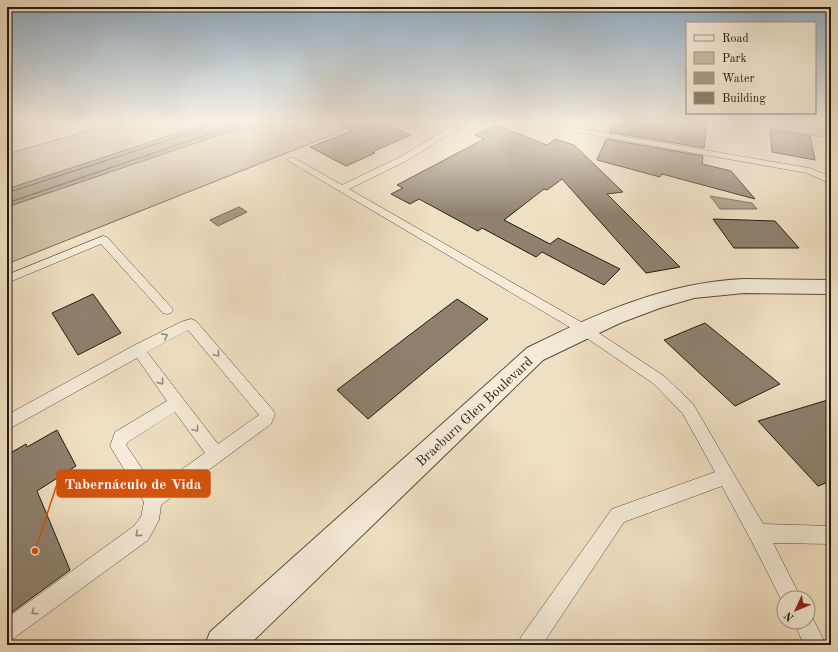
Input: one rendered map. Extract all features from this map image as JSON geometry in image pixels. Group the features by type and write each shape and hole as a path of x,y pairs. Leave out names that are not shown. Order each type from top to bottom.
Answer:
{"street":[{"name":"Braeburn Glen Boulevard","path":"223,645 535,354 583,329 643,306 694,291 746,286 831,287"}],"lane":[{"path":"342,189 412,153"},
{"path":"707,153 809,171 828,178 831,182"},
{"path":"291,160 583,329 658,380 688,408 758,532 787,590"},
{"path":"7,279 103,239 166,310"},
{"path":"7,423 186,324 192,324 267,414 266,420 153,500"},
{"path":"138,350 216,455"},
{"path":"7,631 141,533 150,520 153,500 118,446 121,437 176,403"},
{"path":"529,645 618,515 726,476"},
{"path":"758,532 831,535"},
{"path":"808,630 815,645"}],"green space":[{"path":"9,153 286,153 7,264 7,154"}],"water":[{"path":"115,153 165,153 7,207 7,189"},
{"path":"710,196 752,203 757,209 720,209"},
{"path":"239,207 247,212 218,226 210,220"}],"building":[{"path":"322,153 374,153 346,166"},
{"path":"457,153 583,153 623,192 607,194 680,267 646,273 562,179 547,190 544,189 504,220 550,244 558,238 620,269 604,285 542,252 536,257 482,228 478,231 419,199 410,204 391,194 403,188 397,185"},
{"path":"600,153 688,153 703,156 702,164 731,171 755,199 662,174 660,177 597,160"},
{"path":"780,153 814,153 815,160"},
{"path":"713,219 775,221 799,248 734,248"},
{"path":"93,294 121,333 78,355 52,313"},
{"path":"457,299 488,319 368,419 337,390"},
{"path":"705,323 780,384 735,406 664,340"},
{"path":"831,399 831,481 818,486 758,421"},
{"path":"57,430 76,466 37,491 70,570 7,616 7,455 26,444 27,447"}],"place":[{"name":"Tabernáculo de Vida","path":"35,551"}]}
